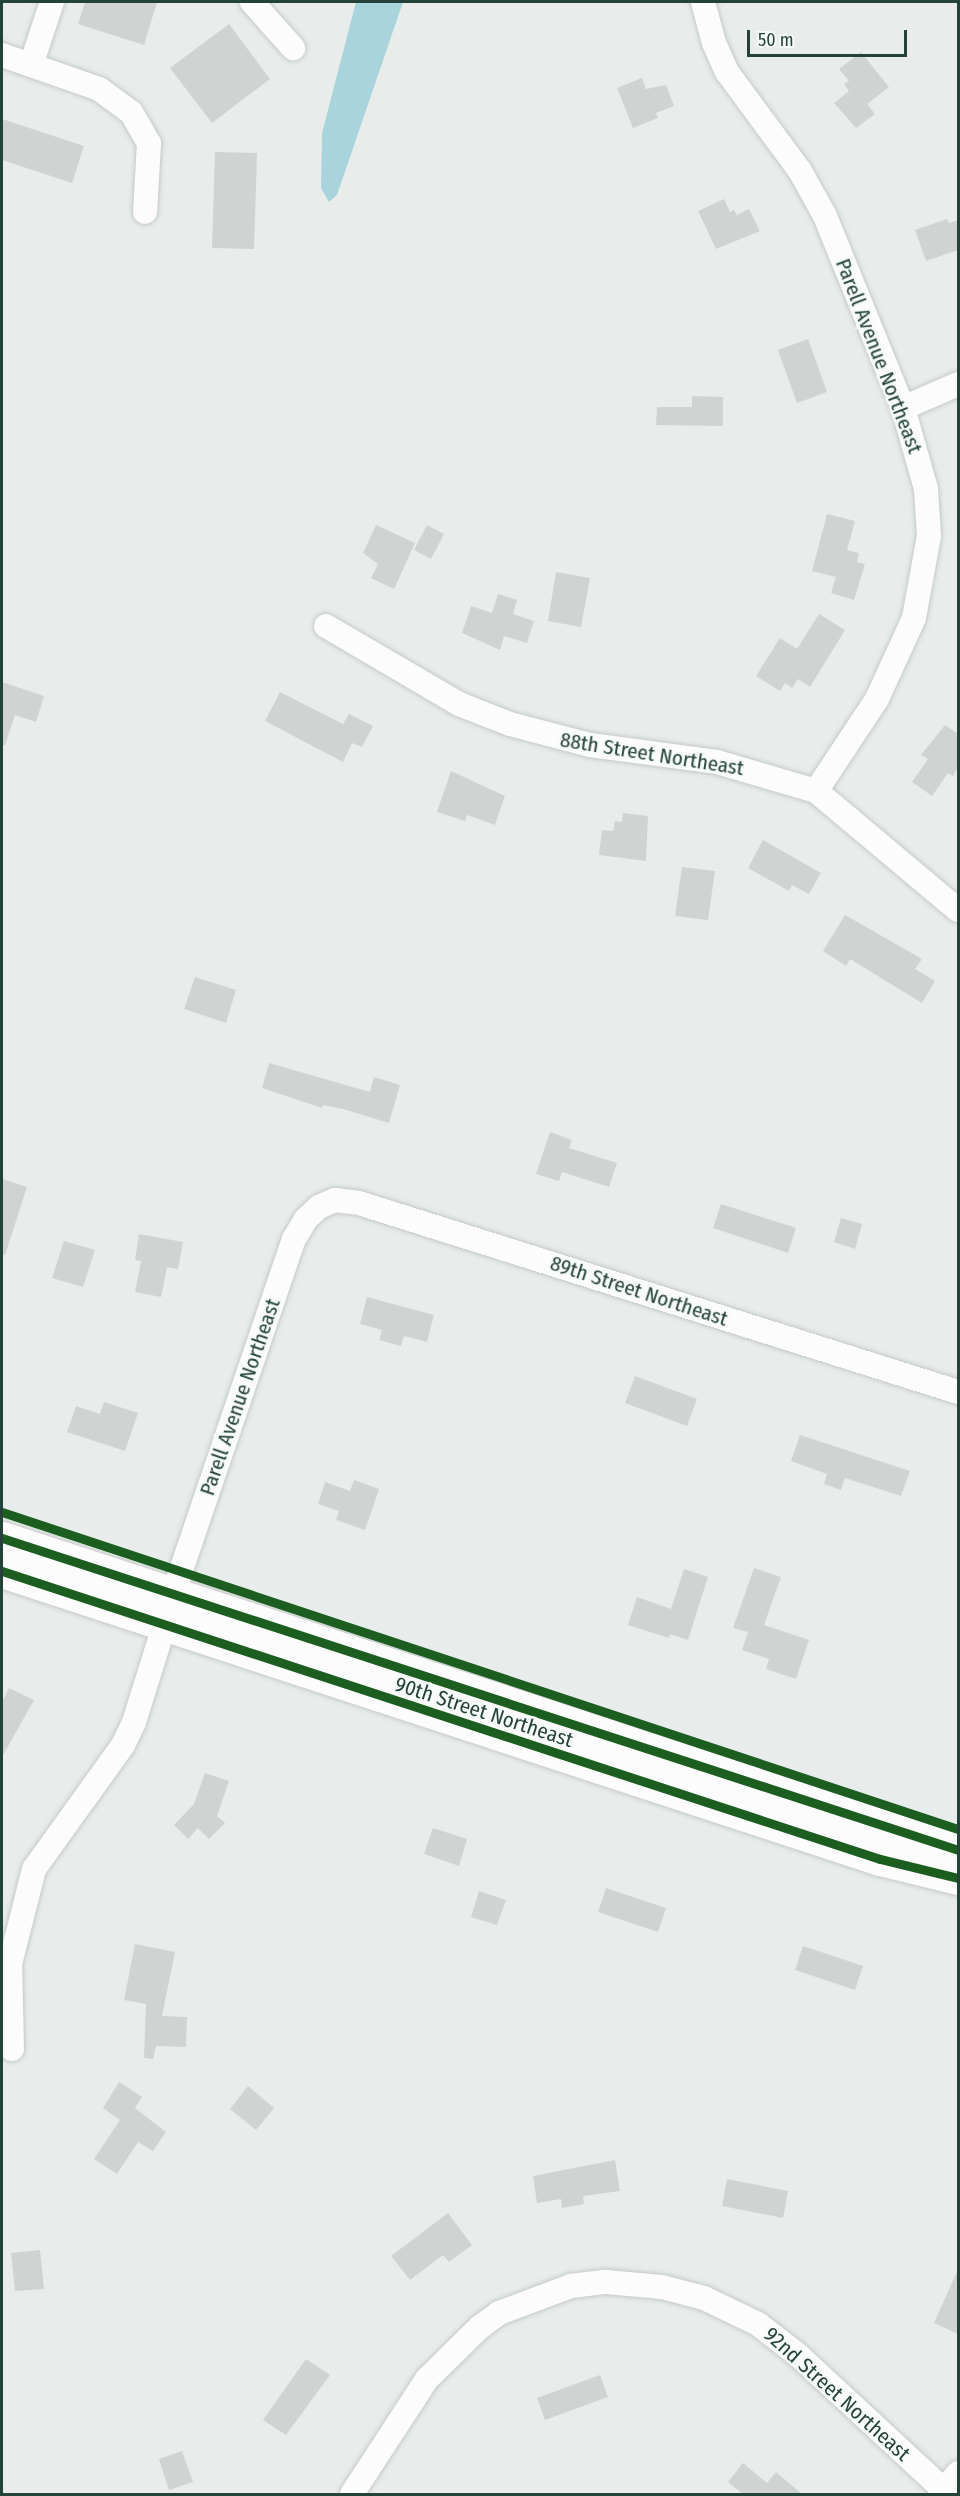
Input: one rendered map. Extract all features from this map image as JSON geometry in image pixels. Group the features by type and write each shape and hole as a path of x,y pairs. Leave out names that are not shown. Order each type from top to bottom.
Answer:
{"main road":[{"name":"90th Street Northeast","path":"2,1538 958,1850"},
{"name":"90th Street Northeast","path":"2,1571 869,1856 958,1878"}],"street":[{"path":"31,65 52,2"},
{"path":"252,2 293,48"},
{"name":"Parell Avenue Northeast","path":"703,2 714,43 727,72 800,171 825,216 903,408 926,489 929,536 923,580 914,618 877,699 816,791"},
{"path":"2,55 99,88 131,112 149,143 146,212"},
{"path":"903,408 958,384"},
{"name":"88th Street Northeast","path":"326,626 459,704 535,733 590,745 717,762 816,791 958,910"},
{"name":"89th Street Northeast","path":"319,1207 335,1200 359,1203 958,1392"},
{"name":"Parell Avenue Northeast","path":"173,1594 294,1239 319,1207"},
{"path":"12,2049 10,1964 34,1869 123,1745 134,1722 164,1626"},
{"name":"92nd Street Northeast","path":"352,2494 427,2379 480,2327 500,2313 530,2301 572,2286 606,2282 662,2287 704,2298 758,2324 807,2363 948,2486"}],"water":[{"path":"356,2 403,2 337,195 329,202 321,188 322,133"}],"building":[{"path":"85,2 157,2 144,45 78,24"},
{"path":"229,24 270,79 212,123 170,68"},
{"path":"861,52 889,87 867,104 875,114 856,128 834,103 849,91 844,84 849,81 839,69"},
{"path":"642,78 646,89 666,85 674,106 656,113 658,118 633,128 617,88"},
{"path":"2,119 84,146 72,183 2,160"},
{"path":"215,152 257,153 254,249 212,248"},
{"path":"724,199 730,212 734,210 737,215 749,209 760,231 716,249 698,211"},
{"path":"947,219 949,223 958,220 958,250 926,261 915,230"},
{"path":"808,339 827,392 797,403 778,350"},
{"path":"692,396 723,397 723,426 656,425 657,407 692,407"},
{"path":"827,514 855,521 847,550 859,553 857,562 865,564 854,600 831,593 836,577 812,571"},
{"path":"376,525 415,543 394,589 371,578 378,564 363,553"},
{"path":"427,525 444,534 431,559 414,550"},
{"path":"556,572 590,578 581,627 548,621"},
{"path":"498,594 517,600 513,614 534,621 527,643 504,636 500,650 462,633 471,606 492,613"},
{"path":"819,614 845,630 810,687 798,679 792,688 785,683 780,691 756,676 780,638 797,649"},
{"path":"2,682 44,696 36,722 15,715 5,745 2,745"},
{"path":"280,692 343,724 349,714 373,726 362,747 352,743 343,762 265,721"},
{"path":"945,725 958,734 958,767 953,776 948,773 932,796 912,782 928,759 921,755"},
{"path":"451,771 505,796 495,825 467,815 465,821 437,812"},
{"path":"623,813 648,816 646,861 599,855 602,830 613,831 615,821 622,822"},
{"path":"763,840 821,873 809,894 792,885 789,891 748,868"},
{"path":"682,867 715,871 708,920 675,916"},
{"path":"845,915 922,959 915,969 935,981 922,1003 850,959 846,966 823,951"},
{"path":"195,977 236,990 226,1023 184,1009"},
{"path":"269,1063 370,1092 374,1077 400,1085 389,1123 343,1109 323,1105 322,1108 262,1088"},
{"path":"550,1132 572,1140 569,1148 617,1163 609,1187 562,1172 559,1181 536,1174"},
{"path":"2,1179 27,1187 5,1255 2,1255"},
{"path":"721,1204 796,1228 788,1253 713,1228"},
{"path":"841,1218 862,1224 855,1249 834,1242"},
{"path":"139,1234 183,1242 178,1269 167,1267 161,1297 135,1292 141,1261 135,1260"},
{"path":"64,1241 95,1250 83,1287 52,1278"},
{"path":"367,1297 434,1315 427,1342 404,1336 401,1346 379,1340 382,1330 360,1324"},
{"path":"635,1376 697,1399 687,1426 625,1403"},
{"path":"104,1402 138,1413 125,1451 67,1432 76,1406 100,1414"},
{"path":"800,1435 910,1471 901,1496 845,1478 841,1490 824,1484 827,1474 791,1461"},
{"path":"354,1480 379,1489 365,1530 336,1520 339,1511 318,1504 325,1482 350,1491"},
{"path":"754,1568 781,1577 764,1625 809,1640 796,1679 766,1669 769,1659 742,1650 748,1632 733,1628"},
{"path":"684,1569 708,1577 688,1640 670,1634 669,1638 628,1625 637,1597 671,1609"},
{"path":"9,1688 34,1700 2,1757 2,1702"},
{"path":"205,1773 229,1781 217,1816 225,1823 209,1839 198,1828 188,1839 174,1825 194,1804"},
{"path":"433,1828 467,1839 459,1866 424,1854"},
{"path":"606,1888 666,1908 658,1932 598,1912"},
{"path":"479,1891 506,1900 497,1925 471,1917"},
{"path":"135,1944 175,1952 162,2016 187,2017 186,2047 156,2046 153,2059 144,2058 146,2004 124,2000"},
{"path":"803,1946 863,1966 855,1990 795,1970"},
{"path":"119,2082 142,2097 135,2108 166,2132 153,2151 138,2142 117,2174 94,2159 120,2120 103,2108"},
{"path":"248,2086 274,2108 256,2130 230,2109"},
{"path":"615,2160 620,2191 583,2196 584,2204 562,2208 561,2199 537,2203 533,2176"},
{"path":"727,2179 788,2191 783,2218 722,2206"},
{"path":"448,2213 472,2245 449,2262 443,2255 410,2280 391,2256"},
{"path":"40,2250 44,2289 15,2291 11,2253"},
{"path":"958,2269 958,2334 934,2323"},
{"path":"306,2359 330,2375 286,2435 263,2420"},
{"path":"600,2375 608,2397 545,2420 537,2398"},
{"path":"182,2451 193,2482 169,2490 159,2459"},
{"path":"743,2463 767,2483 776,2472 802,2494 743,2494 728,2482"}],"cycle path":[{"path":"2,1512 958,1829"},
{"path":"2,1538 958,1850"},
{"path":"2,1571 880,1859 958,1878"}]}
